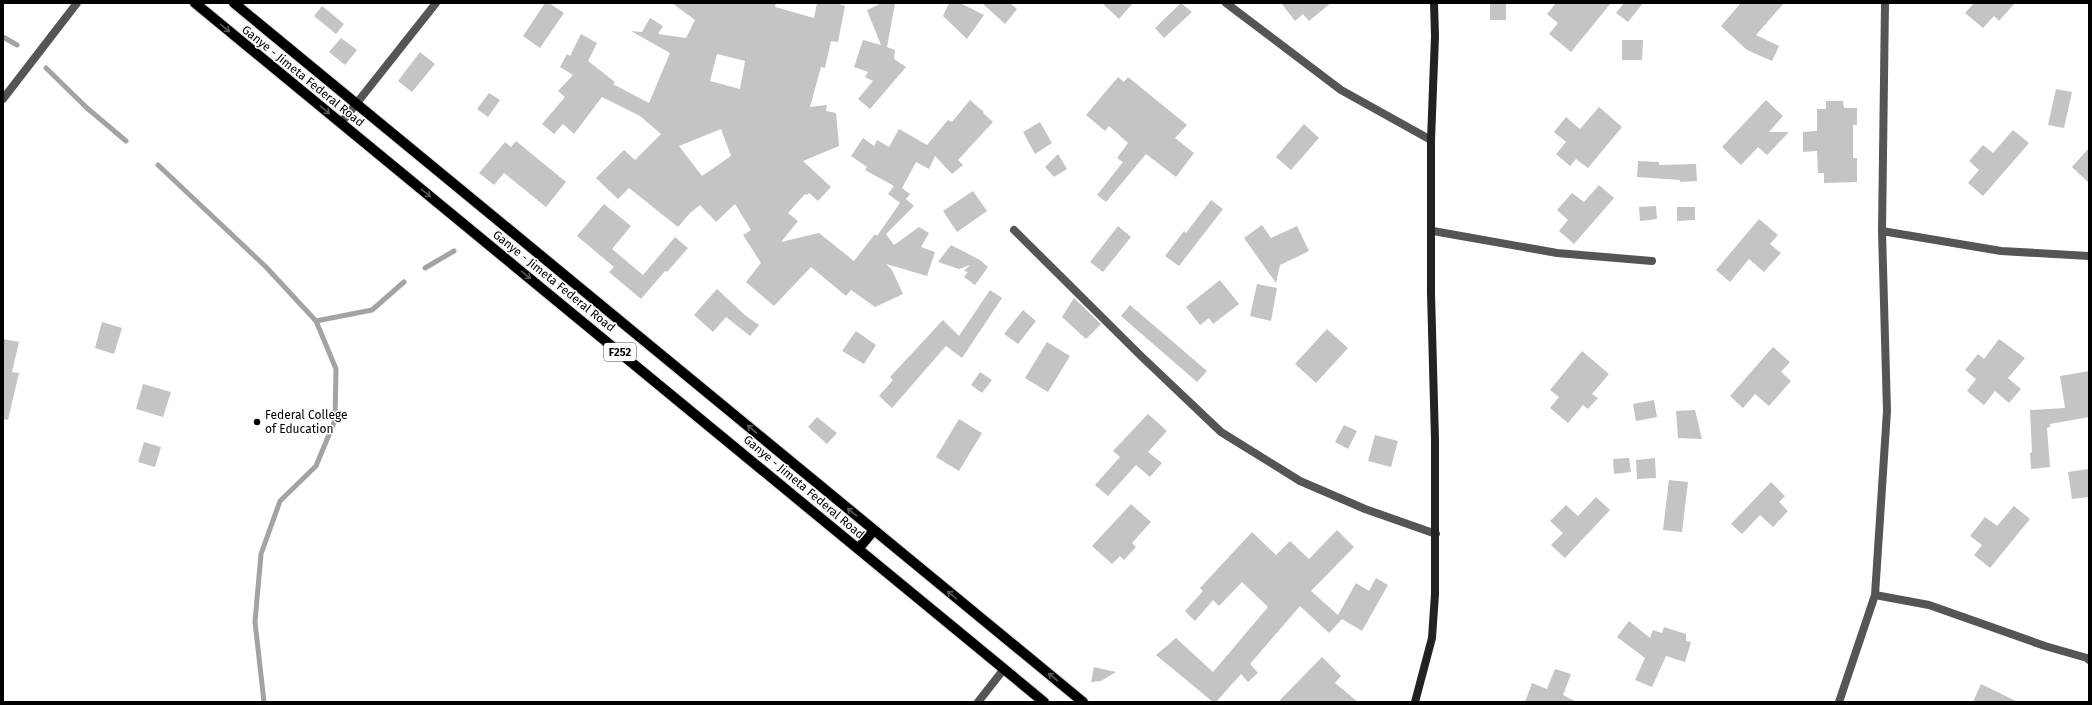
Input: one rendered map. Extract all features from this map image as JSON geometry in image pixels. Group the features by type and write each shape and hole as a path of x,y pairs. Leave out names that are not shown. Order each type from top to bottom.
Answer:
{"main road":[{"name":"Ganye - Jimeta Federal Road","path":"195,3 1044,702"},
{"name":"Ganye - Jimeta Federal Road","path":"234,3 567,275 1083,702"},
{"path":"858,549 874,530"}],"street":[{"path":"3,99 77,3"},
{"path":"341,123 436,3"},
{"path":"1226,3 1341,90 1431,140"},
{"path":"1415,702 1432,638 1436,534 1431,293 1433,231 1431,140 1435,36 1434,3"},
{"path":"1839,702 1875,594 1887,411 1882,231 1884,3"},
{"path":"1014,230 1140,356 1221,432 1300,481 1365,510 1436,534"},
{"path":"1433,231 1557,253 1652,261"},
{"path":"1882,231 2001,251 2089,256"},
{"path":"1875,594 1929,605 2045,646 2088,658"},
{"path":"978,702 1004,669"}],"building":[{"path":"545,3 549,3 564,13 540,48 523,36"},
{"path":"672,3 776,3 775,7 814,18 817,3 836,3 845,6 838,42 831,41 825,68 821,67 810,107 827,105 826,111 836,113 839,146 803,161 831,187 818,201 809,193 807,195 805,194 788,213 798,221 781,242 819,233 854,261 875,234 877,236 900,203 888,194 894,186 865,170 867,167 851,156 863,138 874,146 877,140 889,147 899,129 927,145 948,120 952,122 970,100 984,112 983,113 993,122 958,160 963,165 952,174 935,156 929,169 916,162 902,188 910,194 906,199 914,206 886,234 894,245 919,227 929,233 921,247 935,252 927,276 886,264 892,270 903,294 875,307 851,290 846,296 811,267 774,306 746,282 761,263 743,235 751,230 735,204 716,222 700,205 690,213 678,227 629,188 618,199 596,178 624,150 635,160 661,134 640,116 602,97 574,134 563,124 554,134 542,124 565,97 558,91 573,75 560,67 567,54 570,56 581,34 597,43 588,61 615,82 613,84 649,103 670,53 631,31 642,32 650,18 663,26 658,34 686,38 695,20","holes":["717,54 745,61 740,89 710,81","721,129 731,156 702,176 679,146"]},
{"path":"882,3 895,3 887,47 895,50 894,59 906,67 870,109 858,99 873,81 865,77 868,72 854,67 863,40 881,45 867,10"},
{"path":"949,3 960,3 984,15 967,39 943,16"},
{"path":"982,3 1010,3 1017,9 1005,24"},
{"path":"1102,3 1133,3 1119,19"},
{"path":"1181,3 1192,12 1164,38 1155,28"},
{"path":"1281,3 1331,3 1309,21 1303,14 1295,21"},
{"path":"1490,3 1506,3 1506,20 1490,20"},
{"path":"1556,3 1611,3 1571,52 1549,34 1558,23 1547,14"},
{"path":"1624,3 1643,3 1628,22 1616,13"},
{"path":"1741,3 1784,3 1756,35 1779,46 1772,61 1747,50 1721,26"},
{"path":"1974,3 2015,3 1999,21 1994,16 1983,28 1965,13"},
{"path":"322,6 344,24 336,34 314,16"},
{"path":"341,38 357,50 345,65 329,52"},
{"path":"1622,40 1643,40 1642,60 1622,60"},
{"path":"420,52 435,64 412,92 398,81"},
{"path":"1118,77 1124,82 1128,77 1187,125 1175,138 1194,153 1176,177 1146,154 1106,202 1097,195 1123,162 1117,158 1128,143 1109,126 1105,131 1086,115"},
{"path":"2056,89 2072,92 2064,128 2048,125"},
{"path":"489,93 500,100 488,117 477,109"},
{"path":"1766,100 1783,116 1769,132 1789,132 1767,155 1758,147 1741,165 1722,147"},
{"path":"1826,101 1843,101 1844,108 1857,108 1857,125 1853,125 1853,158 1857,158 1857,182 1824,183 1824,173 1818,173 1817,151 1803,152 1803,132 1817,131 1817,109 1826,109"},
{"path":"1599,107 1622,127 1588,168 1576,159 1570,166 1556,154 1566,142 1554,132 1566,117 1580,129"},
{"path":"1040,122 1052,143 1035,154 1023,132"},
{"path":"1304,124 1319,138 1291,170 1276,157"},
{"path":"2013,130 2029,143 1983,196 1968,183 1979,170 1969,161 1983,145 1993,153"},
{"path":"516,141 566,182 546,207 504,173 494,185 479,173 505,142 511,147"},
{"path":"2089,148 2089,183 2072,167"},
{"path":"1058,154 1067,169 1054,177 1045,167"},
{"path":"1638,161 1659,162 1659,165 1696,164 1697,181 1680,182 1680,180 1637,177"},
{"path":"1599,185 1614,198 1574,244 1559,231 1568,220 1557,210 1572,193 1584,202"},
{"path":"973,191 987,211 957,232 943,211"},
{"path":"1211,200 1223,209 1179,266 1165,256 1184,231 1186,233"},
{"path":"604,204 631,226 612,249 643,275 675,237 688,248 667,272 665,271 641,299 609,272 614,267 577,236"},
{"path":"1656,206 1657,219 1640,221 1639,207"},
{"path":"1677,207 1695,207 1695,220 1677,221"},
{"path":"1759,219 1778,235 1770,244 1781,253 1764,272 1749,259 1730,282 1716,270"},
{"path":"1262,225 1271,238 1297,226 1309,251 1280,265 1276,283 1244,238"},
{"path":"1118,226 1131,237 1103,272 1090,262"},
{"path":"951,245 980,260 988,267 975,285 964,277 968,272 964,271 970,265 959,269 938,262"},
{"path":"1220,280 1239,304 1213,324 1209,318 1200,325 1186,307"},
{"path":"1257,284 1277,288 1271,321 1250,316"},
{"path":"717,289 746,316 759,325 750,336 726,317 713,332 694,315"},
{"path":"990,290 1002,298 962,358 946,346 892,408 879,396 893,380 890,377 943,320 959,336"},
{"path":"1074,298 1101,324 1086,339 1062,317"},
{"path":"1130,305 1207,371 1197,382 1121,316"},
{"path":"1023,310 1036,321 1018,344 1004,334"},
{"path":"102,322 122,328 114,354 95,348"},
{"path":"1327,329 1348,348 1316,383 1295,364"},
{"path":"856,331 876,345 864,364 842,351"},
{"path":"3,339 19,342 12,372 19,373 8,420 3,419"},
{"path":"1999,339 2025,358 2008,378 2021,389 2009,403 1995,391 1984,405 1967,391 1976,379 1965,370 1978,354 1984,359"},
{"path":"1047,342 1070,356 1048,392 1025,378"},
{"path":"1773,347 1790,362 1781,372 1791,381 1769,406 1755,394 1743,408 1730,396"},
{"path":"1582,351 1609,374 1592,394 1598,398 1588,409 1583,405 1568,423 1550,408 1559,397 1550,390"},
{"path":"2089,371 2089,417 2050,424 2050,427 2047,428 2050,467 2031,469 2030,453 2032,452 2030,410 2065,408 2060,376"},
{"path":"980,372 992,380 982,393 971,385"},
{"path":"143,384 171,392 163,417 136,409"},
{"path":"1654,400 1657,417 1636,421 1633,404"},
{"path":"1695,410 1702,439 1678,438 1676,411"},
{"path":"1148,414 1167,431 1148,452 1162,463 1150,477 1136,465 1108,496 1095,485 1120,457 1113,451"},
{"path":"817,417 837,433 827,444 808,427"},
{"path":"959,419 982,433 959,471 936,457"},
{"path":"1344,425 1357,431 1348,449 1335,442"},
{"path":"1375,435 1398,441 1391,467 1368,461"},
{"path":"144,442 161,447 155,467 138,462"},
{"path":"1629,458 1631,472 1614,474 1613,459"},
{"path":"1655,458 1656,478 1637,479 1636,460"},
{"path":"2088,469 2089,497 2072,499 2068,472"},
{"path":"1669,480 1688,482 1682,532 1663,530"},
{"path":"1771,482 1785,496 1779,502 1788,511 1773,527 1760,515 1742,534 1731,524"},
{"path":"1596,497 1610,510 1565,558 1551,545 1563,533 1550,521 1566,505 1578,516"},
{"path":"1131,504 1151,522 1132,543 1136,547 1124,560 1120,556 1112,564 1092,546"},
{"path":"2014,506 2030,519 1990,568 1974,555 1982,545 1970,536 1985,517 1997,526"},
{"path":"1337,530 1354,547 1311,591 1338,615 1356,583 1369,591 1376,578 1388,585 1362,631 1342,619 1329,633 1300,606 1250,664 1258,673 1248,682 1241,674 1216,702 1213,702 1156,655 1176,638 1213,672 1268,607 1242,582 1219,606 1213,600 1195,621 1185,611 1203,591 1200,588 1252,532 1276,555 1290,541 1309,559"},
{"path":"1629,621 1650,638 1653,630 1662,633 1664,627 1686,634 1686,641 1691,642 1685,662 1666,656 1652,687 1635,680 1645,658 1617,637"},
{"path":"1322,657 1341,676 1335,683 1358,702 1278,702"},
{"path":"1094,667 1116,672 1101,681 1091,682"},
{"path":"1555,669 1571,674 1563,695 1577,702 1525,702 1532,683 1547,689"},
{"path":"1981,684 2018,702 1973,702"}],"waterway":[{"path":"3,37 17,45"},
{"path":"46,68 87,108 126,141"},
{"path":"158,165 266,267 316,321 336,369 335,420 316,466 280,501 261,554 255,622 264,702"},
{"path":"425,268 454,251"},
{"path":"316,321 372,310 404,282"}],"place":[{"name":"Federal College of Education","path":"257,422"}]}
